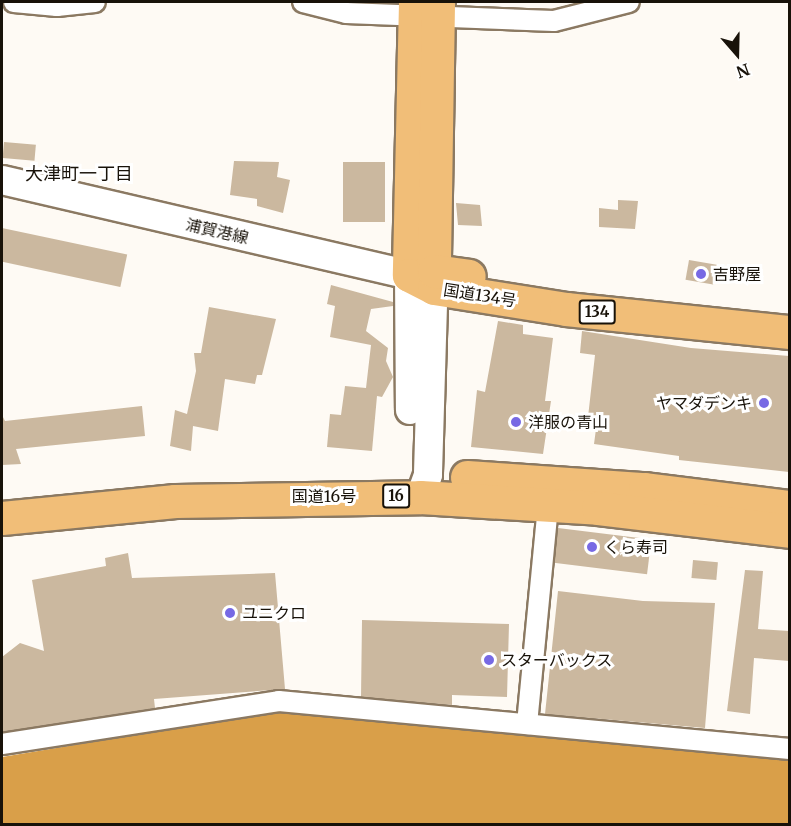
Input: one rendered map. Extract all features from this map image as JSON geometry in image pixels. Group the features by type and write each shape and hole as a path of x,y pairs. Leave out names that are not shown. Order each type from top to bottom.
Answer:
{"highway":[{"path":"426,278 427,9"},
{"name":"国道134号","path":"426,278 789,312"},
{"name":"国道134号","path":"426,278 566,309 789,332"},
{"name":"国道16号","path":"2,495 188,478 583,483 789,507"},
{"name":"国道16号","path":"2,518 185,500 419,482 548,504 789,531"}],"main road":[{"name":"浦賀港線","path":"2,180 426,278"},
{"path":"419,482 426,278"}],"street":[{"path":"14,2 57,6 95,2"},
{"path":"303,2 346,13 427,9 554,21 629,2"},
{"path":"527,724 548,504"},
{"path":"2,744 279,701 789,749"}],"shaded area":[{"path":"280,711 789,760 789,824 2,824 2,757"}],"building":[{"path":"4,142 36,145 34,161 3,158"},
{"path":"234,161 279,162 277,177 290,180 283,213 257,206 257,199 230,195"},
{"path":"343,162 385,162 385,222 343,222"},
{"path":"618,200 638,201 635,229 599,227 599,208 618,210"},
{"path":"456,203 480,205 482,226 458,225"},
{"path":"2,228 127,255 120,287 2,262"},
{"path":"689,260 717,265 713,285 686,280"},
{"path":"331,285 393,302 393,306 371,309 366,331 388,348 386,361 393,377 382,397 377,396 372,451 327,447 330,414 341,415 345,386 366,388 371,345 330,337 335,306 327,304"},
{"path":"209,307 276,319 262,375 257,375 255,384 225,379 218,431 193,426 191,451 170,446 175,410 187,414 196,371 194,353 201,353"},
{"path":"498,321 523,325 523,334 553,338 545,401 551,401 543,454 471,447 477,390 485,392"},
{"path":"582,331 691,348 789,356 789,472 679,460 679,456 594,444 596,429 587,426 595,355 580,353"},
{"path":"142,406 145,436 16,449 21,464 2,465 2,415 5,421"},
{"path":"558,528 651,539 647,574 554,563"},
{"path":"128,553 132,578 275,573 285,689 154,699 155,708 2,732 2,657 20,643 44,651 32,580 106,566 105,558"},
{"path":"693,560 718,562 716,580 691,578"},
{"path":"745,570 763,571 758,629 789,631 789,661 754,658 750,714 727,711"},
{"path":"558,591 643,601 715,603 705,728 545,714"},
{"path":"362,620 509,624 507,697 452,695 452,705 361,697"}],"place":[{"name":"吉野屋","path":"701,274"},
{"name":"ヤマダデンキ","path":"764,403"},
{"name":"洋服の青山","path":"516,422"},
{"name":"くら寿司","path":"592,547"},
{"name":"ユニクロ","path":"230,613"},
{"name":"スターバックス","path":"489,660"}],"district":[{"name":"大津町一丁目","path":"79,174"}]}
